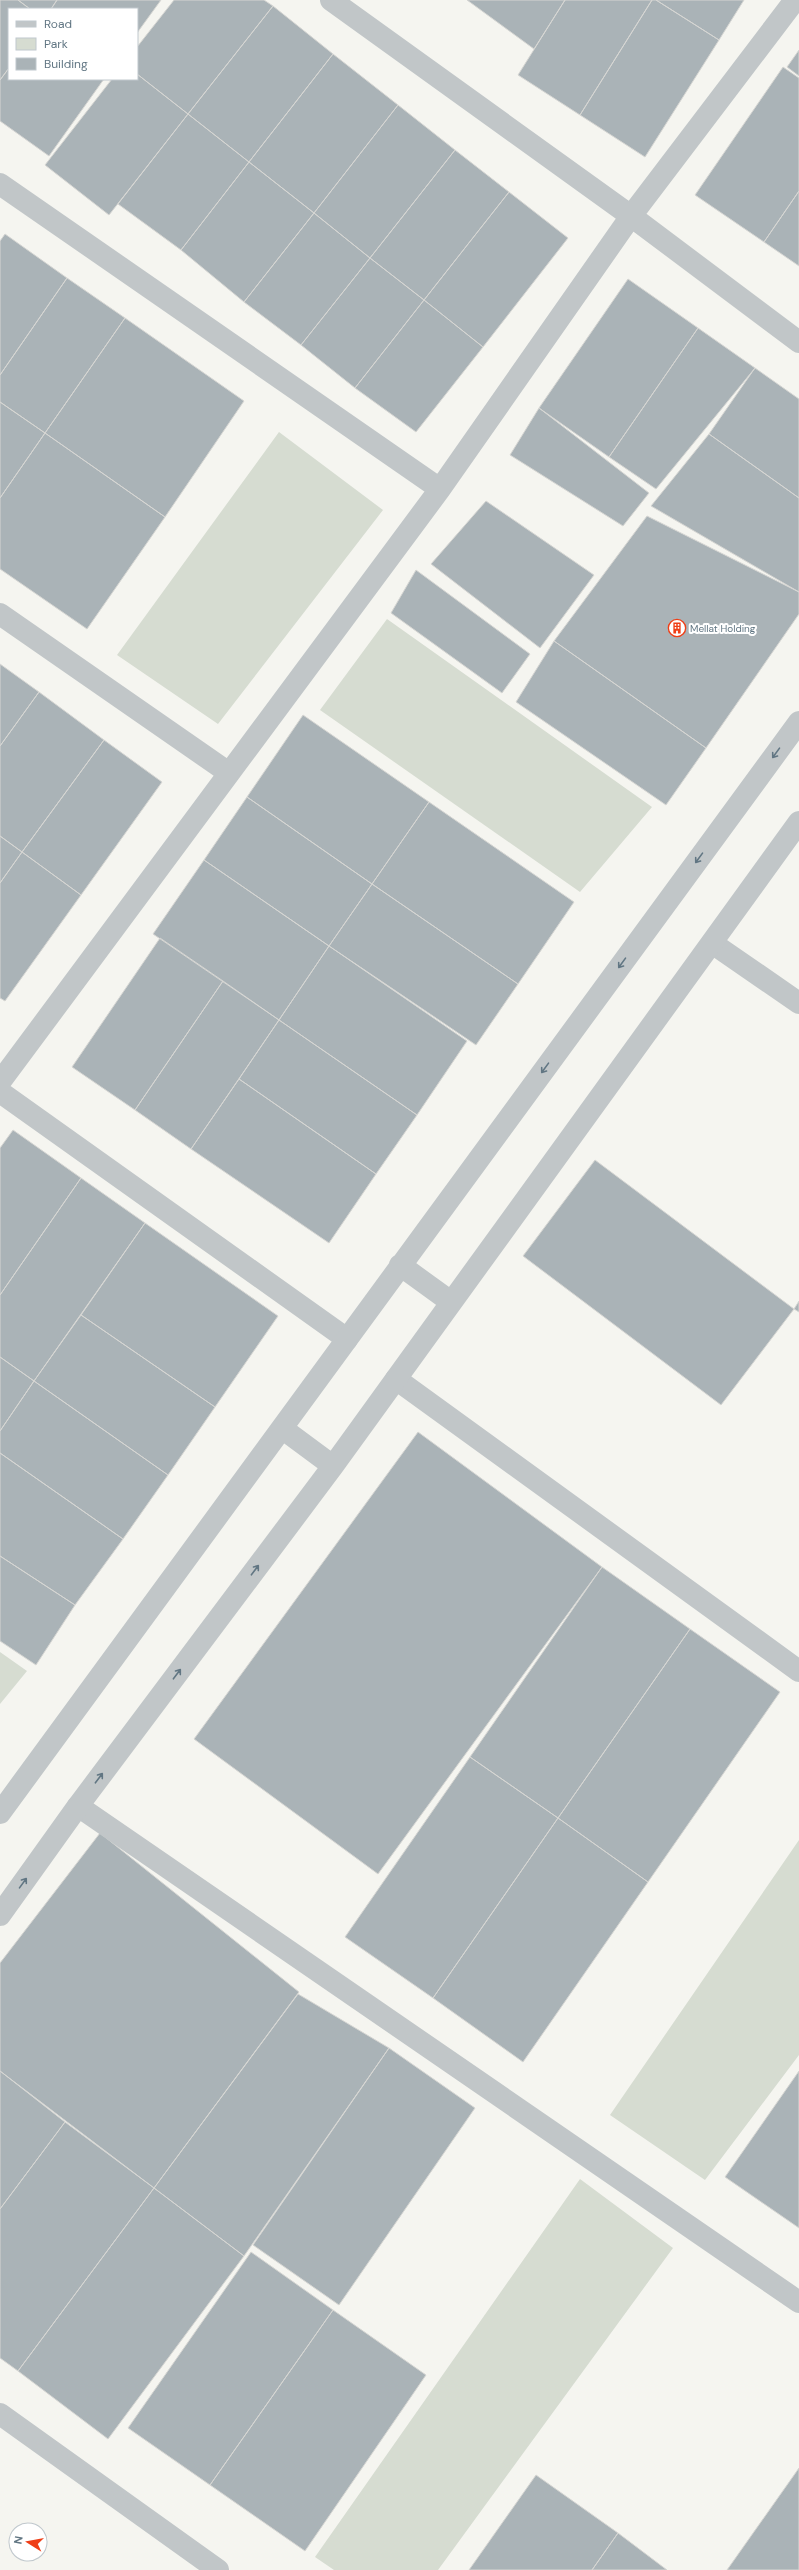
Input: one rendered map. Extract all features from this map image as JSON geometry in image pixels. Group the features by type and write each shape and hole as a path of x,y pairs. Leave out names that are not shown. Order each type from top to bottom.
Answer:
{"street":[{"path":"331,0 631,216 799,342"},
{"path":"0,1082 440,489 631,216 795,0"},
{"path":"0,184 440,489"},
{"path":"0,614 229,773"},
{"path":"0,1813 283,1429 400,1265 799,722"},
{"path":"0,1914 78,1806 333,1466 799,822"},
{"path":"712,943 799,1003"},
{"path":"0,1092 347,1339"},
{"path":"400,1265 451,1302"},
{"path":"396,1379 799,1671"},
{"path":"283,1429 333,1466"},
{"path":"78,1806 799,2302"},
{"path":"0,2414 218,2570"}],"green space":[{"path":"279,432 383,510 218,724 117,655"},
{"path":"387,619 652,807 580,892 320,710"},
{"path":"0,1652 27,1671 0,1704"},
{"path":"799,1840 799,2055 705,2180 610,2115"},
{"path":"580,2179 673,2248 438,2570 334,2570 315,2557"}],"building":[{"path":"0,0 18,0 29,8 8,8 8,69 0,80"},
{"path":"18,0 57,0 52,8 29,8"},
{"path":"57,0 161,0 138,32 138,8 52,8"},
{"path":"174,0 264,0 273,6 188,114 138,75 138,46"},
{"path":"467,0 565,0 534,49"},
{"path":"565,0 652,0 580,115 518,75"},
{"path":"652,0 656,0 719,40 645,157 580,115"},
{"path":"656,0 744,0 719,40"},
{"path":"273,6 333,54 249,162 188,114"},
{"path":"799,50 799,76 787,67"},
{"path":"333,54 398,105 314,213 249,162"},
{"path":"783,67 799,78 799,191 764,242 695,195"},
{"path":"8,69 8,80 103,80 49,156 0,121 0,80"},
{"path":"138,75 188,114 109,215 45,165 111,80 138,80"},
{"path":"398,105 455,150 370,258 314,213"},
{"path":"188,114 249,162 181,250 118,204"},
{"path":"455,150 509,192 424,300 370,258"},
{"path":"249,162 314,213 244,302 181,250"},
{"path":"799,191 799,266 764,242"},
{"path":"509,192 568,238 483,347 424,300"},
{"path":"314,213 370,258 301,345 244,302"},
{"path":"5,234 67,278 0,375 0,241"},
{"path":"370,258 424,300 355,388 301,345"},
{"path":"67,278 125,318 45,433 0,402 0,375"},
{"path":"628,279 698,328 609,457 539,408"},
{"path":"424,300 483,347 416,432 355,388"},
{"path":"125,318 244,401 165,517 45,433"},
{"path":"698,328 755,368 656,489 609,457"},
{"path":"755,368 799,399 799,498 709,434"},
{"path":"0,402 45,433 0,498"},
{"path":"539,408 649,493 623,526 510,455"},
{"path":"45,433 165,517 87,629 0,569 0,498"},
{"path":"709,434 799,498 799,592 651,506"},
{"path":"486,501 594,575 540,648 431,564"},
{"name":"Mellat Holding","path":"647,516 799,592 799,614 706,748 554,641"},
{"path":"416,570 530,654 502,693 391,613"},
{"path":"554,641 706,748 666,805 516,702"},
{"path":"0,664 39,692 0,746"},
{"path":"39,692 104,740 22,852 0,836 0,746"},
{"path":"303,715 429,802 372,884 247,797"},
{"path":"104,740 162,782 81,895 22,852"},
{"path":"247,797 372,884 329,946 204,860"},
{"path":"429,802 574,902 518,984 372,884"},
{"path":"0,836 22,852 0,883"},
{"path":"22,852 81,895 5,1001 0,998 0,883"},
{"path":"204,860 329,946 279,1020 153,934"},
{"path":"372,884 518,984 476,1045 329,946"},
{"path":"160,938 223,981 135,1110 72,1067"},
{"path":"329,946 467,1041 417,1115 279,1020"},
{"path":"223,981 279,1020 191,1149 135,1110"},
{"path":"279,1020 417,1115 376,1174 239,1079"},
{"path":"239,1079 376,1174 329,1243 191,1149"},
{"path":"13,1130 81,1178 0,1295 0,1148"},
{"path":"595,1160 794,1309 721,1405 523,1256"},
{"path":"81,1178 145,1223 34,1381 0,1357 0,1295"},
{"path":"145,1223 278,1316 215,1407 81,1315"},
{"path":"799,1301 799,1312 794,1309"},
{"path":"81,1315 215,1407 168,1475 34,1381"},
{"path":"0,1357 34,1381 0,1431"},
{"path":"34,1381 168,1475 123,1539 0,1453 0,1431"},
{"path":"418,1432 602,1567 378,1874 194,1739"},
{"path":"0,1453 123,1539 75,1605 0,1556"},
{"path":"0,1556 75,1605 36,1665 0,1641"},
{"path":"602,1567 690,1629 558,1818 470,1757"},
{"path":"690,1629 780,1692 648,1882 558,1818"},
{"path":"470,1757 558,1818 433,1998 345,1937"},
{"path":"558,1818 648,1882 523,2062 433,1998"},
{"path":"100,1833 299,1992 154,2188 0,2071 0,1963"},
{"path":"298,1994 389,2048 244,2256 154,2188"},
{"path":"389,2048 475,2108 339,2305 253,2245"},
{"path":"0,2071 65,2122 0,2209"},
{"path":"799,2071 799,2228 725,2177"},
{"path":"65,2122 154,2188 18,2371 0,2358 0,2209"},
{"path":"154,2188 244,2256 108,2439 18,2371"},
{"path":"251,2252 333,2310 210,2485 128,2428"},
{"path":"333,2310 426,2375 305,2551 210,2485"},
{"path":"799,2468 799,2570 727,2570"},
{"path":"536,2475 618,2533 592,2570 469,2570"},
{"path":"618,2533 667,2570 592,2570"}],"place":[{"name":"Mellat Holding","path":"677,628"}]}
